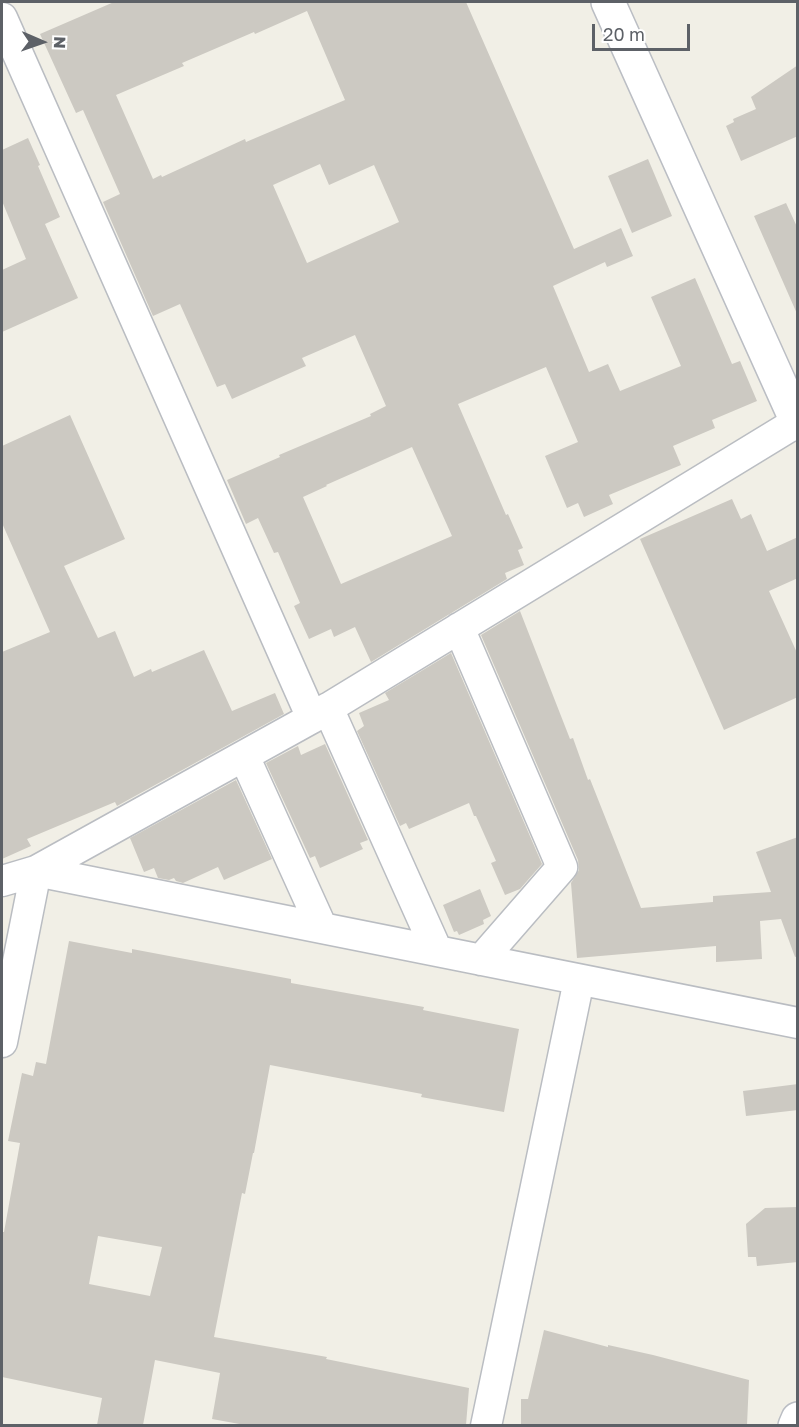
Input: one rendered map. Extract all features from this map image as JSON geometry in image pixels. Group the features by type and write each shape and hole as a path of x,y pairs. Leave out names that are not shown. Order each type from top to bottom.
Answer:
{"street":[{"path":"2,881 36,871 320,713 797,423 608,2"},
{"path":"2,18 320,713 436,951"},
{"path":"459,628 562,867 481,960"},
{"path":"244,756 321,928"},
{"path":"36,871 798,1023"},
{"path":"2,1042 36,871"},
{"path":"486,1425 579,980"}],"building":[{"path":"114,2 466,2 574,249 621,228 633,256 607,267 605,262 553,286 589,372 608,364 620,391 681,366 651,297 695,278 732,364 740,361 757,401 712,420 715,428 673,446 681,465 609,495 613,504 584,517 578,503 567,508 545,456 578,442 546,367 458,404 506,515 508,514 523,548 518,550 524,565 505,573 507,579 371,662 355,627 334,637 331,629 309,639 294,606 300,603 278,552 274,553 258,518 246,524 227,480 371,416 370,414 386,406 355,335 302,358 306,366 232,399 225,384 217,387 180,304 153,316 103,202 120,194 83,110 76,113 40,34","holes":["307,11 345,100 246,142 245,139 153,179 116,95 184,66 182,63","320,164 329,185 374,165 399,222 307,263 273,185","412,447 452,536 341,584 303,497"]},
{"path":"798,65 798,136 741,161 726,126 734,122 733,119 756,109 751,97"},
{"path":"28,138 60,217 45,224 78,298 2,332 2,270 26,259 2,201 2,150"},
{"path":"648,159 672,216 632,233 608,176"},
{"path":"786,203 798,229 798,316 754,216"},
{"path":"70,415 125,539 64,566 98,638 115,631 134,677 151,669 152,672 204,650 232,711 275,693 284,714 117,806 115,802 27,839 31,846 2,859 2,652 50,632 2,523 2,446"},
{"path":"732,499 741,519 751,514 767,551 798,537 798,578 769,591 798,655 798,697 724,730 640,539"},
{"path":"520,611 570,739 573,738 641,908 713,902 713,896 771,892 756,852 798,837 798,956 795,957 781,919 760,921 762,959 716,962 716,946 577,958 571,883 579,870 578,860 481,635"},
{"path":"451,653 542,864 520,889 505,895 491,863 496,861 469,803 409,829 406,823 400,826 357,731 364,726 359,713 389,700 385,693"},
{"path":"325,744 368,840 360,843 363,849 320,868 315,856 310,858 266,763 298,746 301,755"},
{"path":"236,780 272,859 224,880 218,867 183,883 174,878 169,880 158,878 154,868 144,872 130,838"},
{"path":"480,889 491,916 483,920 484,924 459,935 457,931 454,932 443,905"},
{"path":"69,941 132,953 132,949 291,979 291,983 424,1007 423,1010 519,1029 504,1112 270,1065 254,1153 245,1194 242,1193 214,1337 327,1357 326,1359 469,1388 466,1425 245,1425 212,1419 220,1373 155,1360 143,1425 97,1425 102,1398 2,1377 2,1232 4,1232 20,1143 8,1141 22,1073 33,1076 36,1062 46,1064","holes":["98,1236 162,1247 150,1296 89,1284"]},
{"path":"798,1084 798,1110 746,1116 743,1091"},
{"path":"798,1207 798,1262 757,1266 756,1257 748,1257 746,1224 765,1208"},
{"path":"544,1330 749,1380 747,1425 521,1425 521,1399 528,1399"}]}
